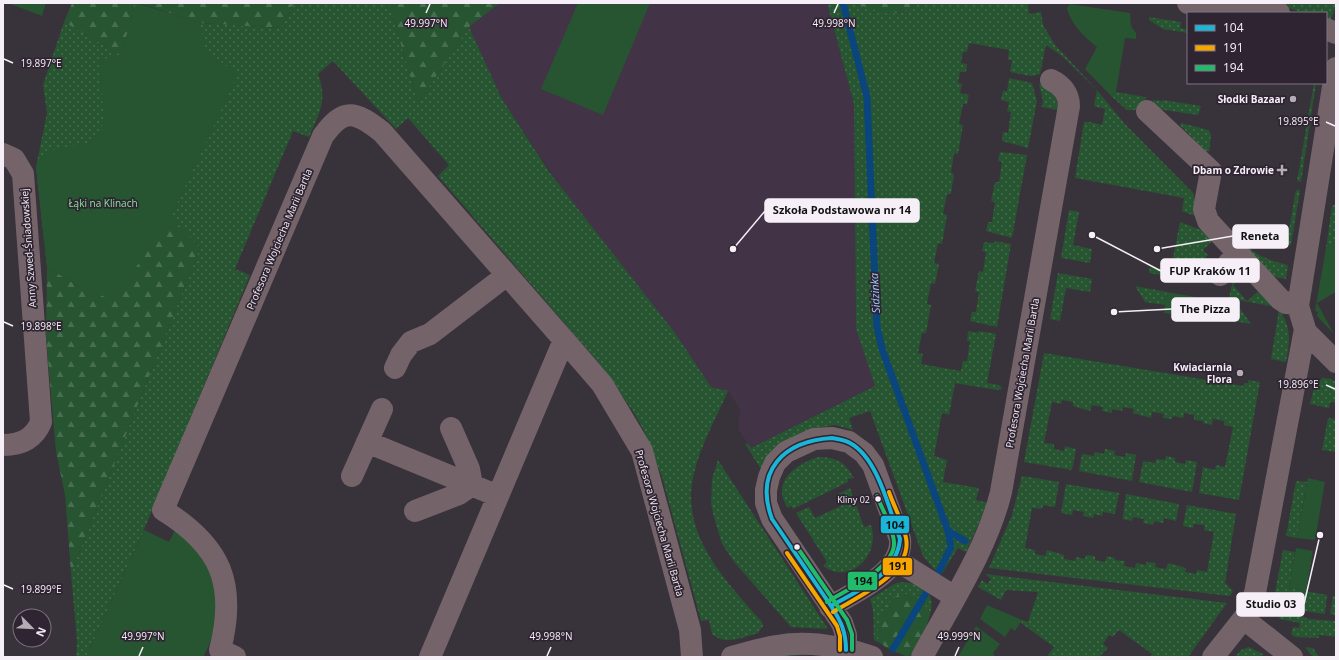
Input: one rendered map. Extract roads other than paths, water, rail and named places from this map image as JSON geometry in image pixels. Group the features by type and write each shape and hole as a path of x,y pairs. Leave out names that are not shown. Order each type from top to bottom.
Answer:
{"street":[{"path":"1188,3 1258,6 1276,12"},
{"path":"1213,657 1250,610 1255,593 1305,331 1305,324 1298,304 1332,122 1336,68"},
{"name":"Profesora Wojciecha Marii Bartla","path":"922,657 984,539 996,512 1001,492 1069,106 1069,98 1064,90 1051,80"},
{"path":"1147,111 1211,171 1205,205 1205,216 1280,299 1288,304 1298,304"},
{"name":"Profesora Wojciecha Marii Bartla","path":"224,655 228,604 224,581 214,556 198,536 182,522 163,510 323,136 334,121 349,115 363,117 382,132 602,384 642,451 690,630 692,657"},
{"name":"Anny Szwed-Śniadowskiej","path":"3,154 14,160 23,174 41,422 36,433 26,441 13,445 3,445"},
{"path":"1220,275 1237,252"},
{"path":"396,368 401,355 411,342 430,334 507,275"},
{"path":"1305,331 1336,362"},
{"path":"430,657 564,340"},
{"path":"352,476 382,409"},
{"path":"451,428 469,470 472,485"},
{"path":"830,607 885,573 896,560 901,547 900,539 873,464 864,453 849,442 832,438 814,439 786,452 776,464 769,477 766,490 766,503 772,520 845,631 846,650"},
{"path":"367,442 498,496"},
{"path":"415,511 459,494 472,485"},
{"path":"896,560 954,597"},
{"path":"1244,619 1292,657"},
{"path":"732,657 788,644 823,645 872,657"}],"waterway":[{"name":"Sidzinka","path":"843,3 867,97 877,327 882,349 948,531 951,547 939,571"},
{"path":"948,531 965,541"},
{"path":"893,649 926,593"}],"place":[{"name":"Słodki Bazaar","path":"1293,99"},
{"name":"Dbam o Zdrowie","path":"1282,170"},
{"name":"FUP Kraków 11","path":"1092,235"},
{"name":"Szkoła Podstawowa nr 14","path":"733,249"},
{"name":"Reneta","path":"1157,249"},
{"name":"The Pizza","path":"1114,312"},
{"name":"Kwiaciarnia Flora","path":"1240,373"},
{"name":"Kliny 02","path":"878,499"},
{"name":"Studio 03","path":"1320,535"}],"park label":[{"name":"Łąki na Klinach","path":"103,203"}]}
